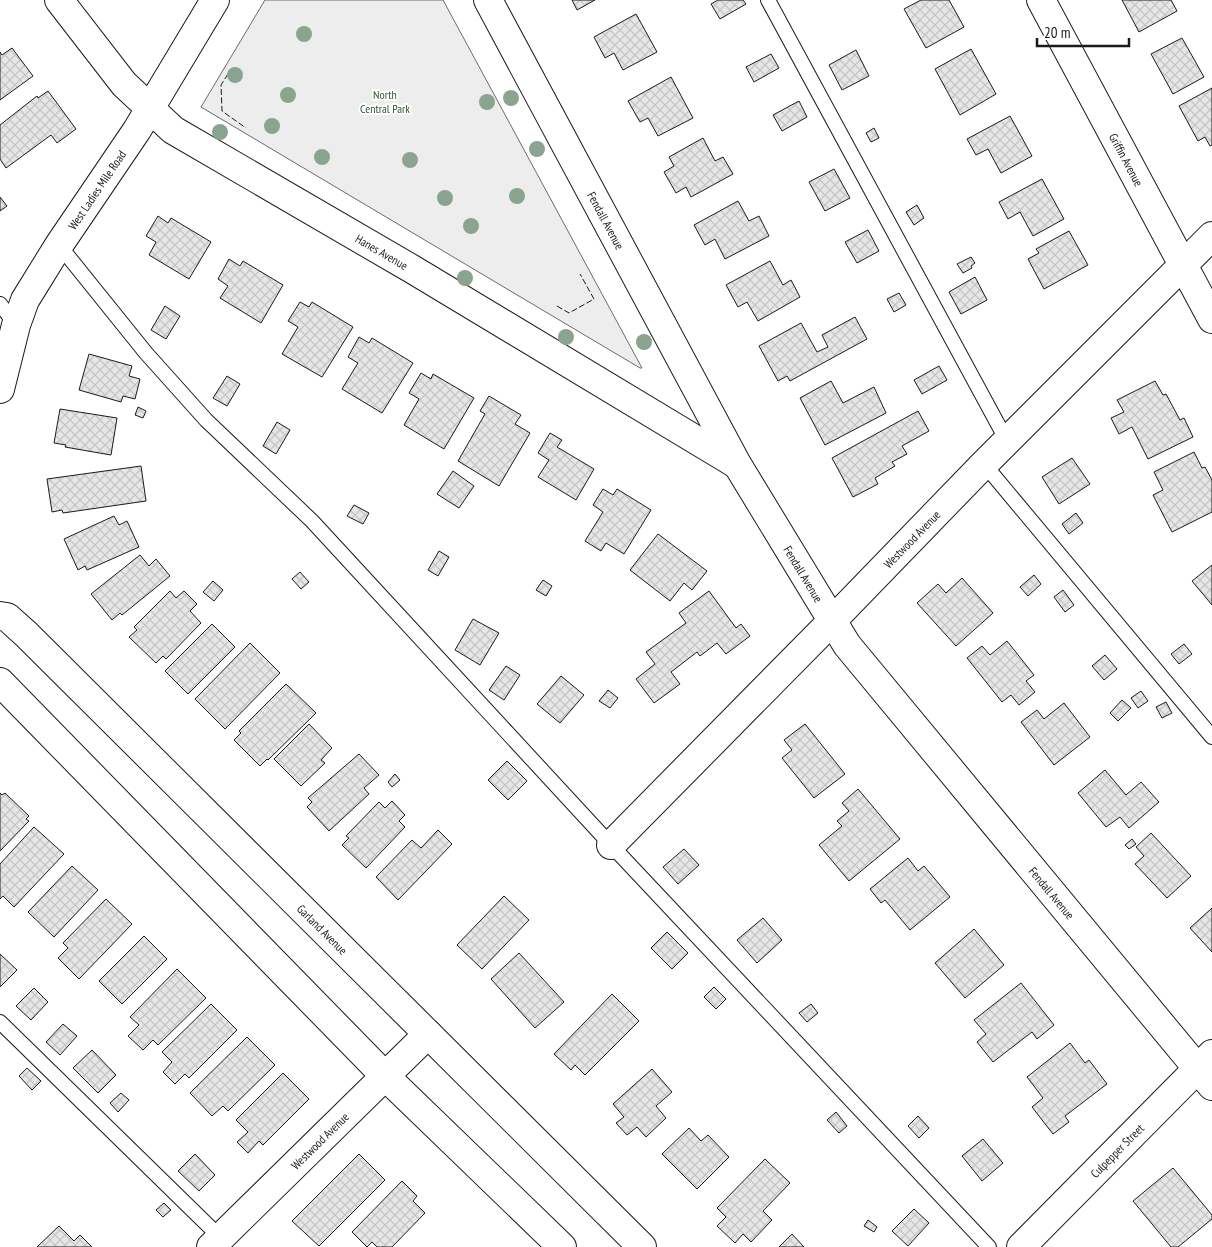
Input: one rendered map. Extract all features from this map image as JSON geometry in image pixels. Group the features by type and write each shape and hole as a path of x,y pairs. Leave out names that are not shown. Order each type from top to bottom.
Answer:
{"street":[{"name":"Hanes Avenue","path":"59,0 124,84 173,130 420,274 738,464"},
{"name":"West Ladies Mile Road","path":"0,389 8,314 25,300 59,245 137,130 215,0"},
{"name":"Fendall Avenue","path":"488,0 738,464 853,653 1207,1070"},
{"name":"Griffin Avenue","path":"1041,0 1212,319"},
{"name":"Westwood Avenue","path":"611,844 832,621 984,464 1212,236"},
{"name":"Garland Avenue","path":"0,616 8,617 26,634 642,1247"},
{"path":"0,682 385,1076 562,1247"},
{"name":"Westwood Avenue","path":"220,1244 428,1034"},
{"name":"Culpepper Street","path":"1021,1247 1207,1070"}],"lane":[{"path":"768,0 1007,441"},
{"path":"59,245 146,353 206,420 312,521 611,844 989,1247"},
{"path":"984,464 1212,737"},
{"path":"0,1022 220,1244"}],"shaded area":[{"name":"North Central Park","path":"265,0 443,0 642,368 201,107"}],"building":[{"path":"572,0 595,0 577,10"},
{"path":"718,0 743,0 746,4 720,19 711,4"},
{"path":"921,0 949,0 964,27 926,48 904,9"},
{"path":"1122,0 1171,0 1177,11 1139,32"},
{"path":"636,14 657,52 623,70 614,53 605,58 594,37"},
{"path":"1182,38 1204,77 1173,94 1151,54"},
{"path":"12,48 33,76 0,100 0,52 2,55"},
{"path":"971,49 996,94 960,115 935,69"},
{"path":"856,50 869,76 842,90 829,65"},
{"path":"771,54 779,68 754,82 746,67"},
{"path":"671,77 693,118 658,136 648,118 640,122 628,101"},
{"path":"1212,88 1212,145 1210,146 1205,137 1198,141 1179,106"},
{"path":"48,91 76,129 57,143 51,135 6,168 0,159 0,125 37,96 38,98"},
{"path":"799,101 807,117 782,131 773,115"},
{"path":"1010,116 1032,156 1001,173 988,149 976,155 967,139"},
{"path":"874,128 879,138 871,142 866,133"},
{"path":"703,138 715,161 723,157 733,174 691,197 686,187 676,193 664,172 674,166 669,157"},
{"path":"834,169 850,198 825,211 809,182"},
{"path":"1042,179 1064,219 1033,236 1020,212 1008,219 999,202"},
{"path":"0,197 7,206 0,211"},
{"path":"738,201 749,221 759,216 769,236 725,259 715,239 705,245 694,225"},
{"path":"917,205 924,218 914,225 906,212"},
{"path":"158,216 168,223 171,218 211,242 189,279 149,255 156,242 146,236"},
{"path":"868,230 879,251 857,263 845,242"},
{"path":"1069,231 1088,265 1044,289 1028,259 1039,253 1036,249"},
{"path":"971,257 975,263 971,266 972,268 963,273 957,264"},
{"path":"229,259 240,266 243,261 283,285 261,323 220,298 228,286 218,279"},
{"path":"770,261 783,285 791,280 800,297 758,321 747,302 738,307 726,285"},
{"path":"975,277 987,300 961,314 949,292"},
{"path":"899,293 906,305 894,312 887,299"},
{"path":"300,302 309,307 312,302 353,327 322,377 282,354 298,327 288,321"},
{"path":"165,306 180,316 166,339 151,330"},
{"path":"855,317 867,339 790,381 787,376 778,381 759,346 801,323 817,352 828,347 822,335"},
{"path":"359,337 369,343 372,338 413,363 382,413 342,389 358,363 348,357"},
{"path":"89,354 132,366 129,376 140,379 135,399 123,396 121,402 79,390"},
{"path":"939,366 947,380 922,394 914,380"},
{"path":"421,373 431,379 433,374 474,398 444,449 404,425 419,399 409,393"},
{"path":"227,376 240,384 227,406 213,398"},
{"path":"831,381 843,403 874,387 886,413 825,445 800,398"},
{"path":"1155,381 1163,395 1166,394 1180,420 1184,418 1193,437 1148,459 1132,427 1119,434 1111,418 1124,412 1117,400"},
{"path":"489,396 521,415 515,424 530,433 499,486 458,461 485,414 480,411"},
{"path":"138,407 146,411 143,418 135,415"},
{"path":"60,409 117,418 111,455 65,447 66,445 54,443"},
{"path":"918,411 929,431 902,446 907,454 892,462 895,466 875,478 878,484 853,497 832,458"},
{"path":"277,422 290,430 276,454 263,446"},
{"path":"550,433 562,440 557,447 594,469 576,500 538,477 549,460 538,453"},
{"path":"1194,452 1202,468 1205,467 1212,480 1212,512 1172,532 1153,495 1163,490 1154,472"},
{"path":"1072,458 1090,484 1059,504 1042,477"},
{"path":"141,466 146,501 63,513 62,510 52,512 47,479"},
{"path":"453,471 474,486 459,508 437,494"},
{"path":"603,489 613,495 617,489 651,510 624,554 606,543 601,551 585,541 603,512 593,505"},
{"path":"354,505 369,513 363,524 347,516"},
{"path":"1076,513 1083,523 1069,534 1062,524"},
{"path":"114,516 119,525 127,521 139,547 87,570 85,566 78,570 64,539"},
{"path":"658,534 707,571 692,590 684,583 670,601 630,570"},
{"path":"439,551 449,557 438,576 428,570"},
{"path":"140,555 149,566 156,559 170,576 122,615 120,613 112,620 91,594"},
{"path":"1212,565 1212,605 1192,581"},
{"path":"300,572 309,582 301,589 292,579"},
{"path":"1034,575 1041,584 1028,596 1020,587"},
{"path":"962,578 993,613 956,646 917,603 938,584 946,593"},
{"path":"543,580 552,586 546,596 536,590"},
{"path":"213,581 223,590 214,601 203,592"},
{"path":"1063,590 1074,605 1065,612 1054,597"},
{"path":"170,591 176,598 184,591 197,604 190,611 201,623 166,659 163,656 156,663 129,637 137,630 134,627"},
{"path":"709,591 736,628 741,624 750,636 726,654 717,643 700,656 697,652 671,672 680,684 654,703 636,679 655,664 646,652 686,623 679,613"},
{"path":"473,619 499,633 480,665 455,650"},
{"path":"212,624 235,647 188,694 165,671"},
{"path":"1007,641 1034,675 1026,681 1035,692 1019,705 1011,695 1002,702 967,658 982,646 990,655"},
{"path":"250,643 280,673 225,729 195,699"},
{"path":"1184,644 1192,654 1179,664 1171,654"},
{"path":"1105,655 1117,669 1104,680 1092,666"},
{"path":"506,666 520,675 504,700 489,690"},
{"path":"561,676 584,695 560,723 537,704"},
{"path":"286,684 316,713 260,766 234,740 241,733 239,731"},
{"path":"608,690 618,698 610,708 599,701"},
{"path":"1141,691 1148,701 1138,708 1131,698"},
{"path":"1122,700 1131,708 1118,721 1110,713"},
{"path":"1166,702 1172,713 1162,718 1156,707"},
{"path":"1064,703 1090,737 1054,765 1021,722 1037,710 1044,719"},
{"path":"309,724 332,748 321,760 325,763 301,786 274,759"},
{"path":"805,724 845,774 814,798 782,758 792,750 784,740"},
{"path":"359,754 379,775 364,788 369,794 329,831 307,807 312,802 308,798"},
{"path":"507,761 527,781 508,800 488,780"},
{"path":"1105,770 1126,795 1141,782 1159,802 1129,828 1120,817 1106,827 1078,793"},
{"path":"395,774 400,780 392,787 388,782"},
{"path":"858,789 900,839 849,881 819,845 842,826 837,821 849,811 842,803"},
{"path":"0,793 2,795 5,793 29,816 26,819 29,821 0,851"},
{"path":"392,801 405,815 399,821 405,827 366,868 342,845 349,838 346,836 379,802 385,808"},
{"path":"34,827 64,854 14,907 3,896 0,899 0,864"},
{"path":"438,830 452,844 398,900 376,877 412,840 421,848"},
{"path":"1151,833 1191,876 1167,898 1135,864 1144,856 1136,847"},
{"path":"1132,839 1136,844 1129,849 1125,845"},
{"path":"684,849 699,865 678,884 663,867"},
{"path":"908,858 918,871 924,866 950,897 910,930 885,900 881,903 870,889"},
{"path":"72,866 98,890 54,937 28,912"},
{"path":"504,896 529,920 482,969 457,945"},
{"path":"106,899 132,924 79,979 58,958 68,948 63,943"},
{"path":"1212,908 1212,952 1190,928"},
{"path":"763,918 782,940 757,963 737,940"},
{"path":"974,929 1004,965 965,998 935,963"},
{"path":"667,932 688,953 672,969 651,948"},
{"path":"144,936 167,959 122,1004 99,981"},
{"path":"519,953 564,1002 535,1028 491,979"},
{"path":"0,954 17,970 0,987"},
{"path":"177,969 206,998 158,1045 153,1040 143,1050 128,1036 139,1025 130,1017"},
{"path":"1021,983 1054,1025 1037,1039 1032,1032 993,1062 977,1042 986,1034 974,1020"},
{"path":"714,987 726,999 716,1009 704,997"},
{"path":"34,988 48,1002 31,1020 16,1006"},
{"path":"612,994 639,1021 585,1075 575,1065 571,1070 554,1054"},
{"path":"211,1004 237,1030 189,1078 185,1074 175,1084 163,1072 172,1062 162,1052"},
{"path":"811,1004 818,1013 807,1022 799,1013"},
{"path":"63,1024 77,1036 60,1055 46,1042"},
{"path":"247,1037 275,1065 228,1111 223,1106 212,1116 190,1093"},
{"path":"1070,1043 1085,1063 1089,1060 1107,1084 1065,1116 1069,1122 1053,1134 1032,1107 1043,1098 1027,1077"},
{"path":"92,1050 116,1075 98,1093 73,1068"},
{"path":"27,1068 41,1081 32,1090 19,1076"},
{"path":"652,1069 672,1092 656,1106 666,1118 646,1137 637,1127 627,1135 616,1123 624,1117 613,1104"},
{"path":"283,1073 309,1099 263,1145 259,1141 248,1153 237,1142 248,1132 236,1120"},
{"path":"121,1093 129,1100 118,1112 110,1103"},
{"path":"836,1112 847,1126 839,1133 827,1120"},
{"path":"918,1116 929,1128 919,1138 908,1126"},
{"path":"689,1128 701,1141 708,1135 729,1157 697,1189 662,1154"},
{"path":"983,1139 1003,1163 982,1181 962,1156"},
{"path":"195,1154 215,1175 199,1191 178,1171"},
{"path":"359,1154 385,1180 319,1246 292,1221"},
{"path":"765,1159 790,1183 763,1211 772,1220 751,1242 743,1234 735,1243 717,1226 726,1217 717,1208"},
{"path":"1173,1168 1212,1215 1212,1219 1178,1247 1171,1247 1133,1201"},
{"path":"402,1181 417,1196 413,1201 425,1213 392,1247 377,1247 372,1242 367,1247 352,1232"},
{"path":"164,1203 171,1210 163,1217 156,1210"},
{"path":"914,1209 929,1223 908,1246 892,1231"},
{"path":"868,1220 877,1227 874,1232 864,1226"},
{"path":"59,1226 74,1241 80,1235 92,1247 37,1247"},
{"path":"792,1234 804,1247 779,1247"}],"fence":[{"path":"228,74 221,85 222,111 246,128"},
{"path":"557,306 569,313 594,299 580,274"}]}
